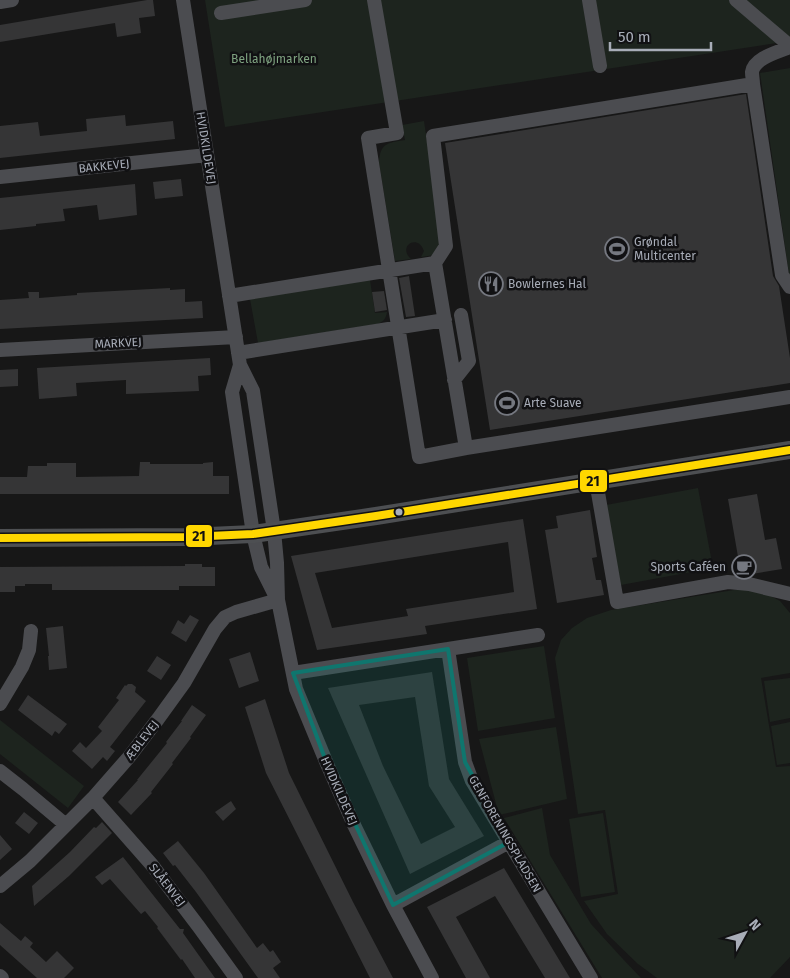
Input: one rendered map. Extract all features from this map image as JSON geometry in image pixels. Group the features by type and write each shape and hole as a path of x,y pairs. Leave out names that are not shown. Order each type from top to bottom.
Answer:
{"main road":[{"path":"0,538 253,534 790,450"}],"street":[{"path":"0,2 12,0"},
{"name":"HVIDKILDEVEJ","path":"183,0 239,359 253,391 274,531 278,600 296,689 354,825 393,905 432,978"},
{"path":"221,13 304,0"},
{"path":"374,0 396,133 368,138 418,457 790,397"},
{"path":"588,0 600,66"},
{"path":"736,0 790,46 759,60 753,67 752,74 782,275 790,287"},
{"path":"466,448 435,263 446,246 433,136 753,84"},
{"name":"BAKKEVEJ","path":"0,178 207,155"},
{"path":"229,296 435,263"},
{"path":"454,380 469,361 461,315"},
{"path":"239,359 445,320"},
{"name":"MARKVEJ","path":"0,350 236,337"},
{"name":"HVIDKILDEVEJ","path":"239,359 232,392 253,534 261,567 278,600"},
{"path":"596,481 617,602 728,582 749,584 790,594"},
{"name":"ÆBLEVEJ","path":"0,886 30,861 93,798 129,757 189,674 215,629 225,617 278,600"},
{"path":"0,704 22,668 29,650 30,630"},
{"path":"293,673 538,636"},
{"name":"GENFORENINGSPLADSEN","path":"448,649 465,762 472,781 591,978"},
{"path":"0,771 66,825"},
{"name":"SLÅENVEJ","path":"93,798 152,865 236,978"},
{"path":"393,905 510,842"}],"highlighted area":[{"path":"448,649 465,762 509,842 393,905 327,764 293,673"}],"green space":[{"name":"Bellahøjmarken","path":"205,0 790,0 790,41 225,127"},
{"path":"790,68 790,281 760,73"},
{"path":"424,121 442,245 435,255 421,257 424,251 421,246 414,242 410,243 406,250 411,259 395,261 379,163 381,151 389,143 405,140 402,125"},
{"path":"370,280 375,313 387,312 381,322 258,343 250,299"},
{"path":"698,488 713,568 621,585 606,505"},
{"path":"740,589 765,593 780,601 790,613 790,673 761,678 776,767 790,766 790,957 770,978 657,978 638,964 607,934 584,901 618,894 605,810 578,814 555,658 561,640 572,628 587,618 611,610"},
{"path":"544,646 555,718 478,731 467,658"},
{"path":"790,678 790,718 770,722 764,681"},
{"path":"0,720 84,786 68,808 0,754"},
{"path":"790,722 790,763 777,765 771,726"},
{"path":"556,727 567,799 499,815 479,739"},
{"path":"542,808 550,855 591,924 641,978 602,978 504,818"},
{"path":"603,813 615,892 581,897 569,819"}],"building":[{"path":"153,0 155,16 139,18 141,33 117,37 115,23 0,42 0,25"},
{"name":"Grøndal Multicenter","path":"746,94 773,276 779,286 790,358 790,383 490,430 445,143"},
{"path":"125,115 126,126 173,121 175,139 0,158 0,126 38,122 40,136 87,131 86,119"},
{"path":"181,179 183,196 155,199 153,182"},
{"path":"135,184 137,215 99,220 97,205 63,209 65,221 0,230 0,198"},
{"path":"409,276 415,316 406,317 399,278"},
{"path":"170,288 170,290 185,289 185,302 202,301 203,318 0,329 0,300 29,298 28,292 39,292 39,298 77,295 77,293"},
{"path":"384,291 387,310 375,312 372,292"},
{"path":"210,358 211,375 198,376 199,391 126,394 126,380 76,383 77,396 39,399 37,368"},
{"path":"18,369 18,386 0,387 0,370"},
{"path":"140,462 150,462 150,464 203,464 213,462 213,476 229,476 229,494 0,494 0,477 27,477 28,466 47,466 47,463 76,463 76,477 139,476"},
{"path":"757,494 765,540 776,538 782,569 746,575 741,574 728,499"},
{"path":"590,510 597,557 592,558 596,580 601,580 604,595 557,603 545,530 558,528 556,516"},
{"path":"523,519 537,609 425,626 427,634 317,650 291,556","holes":["508,542 514,592 406,609 408,616 332,628 315,573"]},
{"path":"185,564 202,564 202,567 215,567 215,586 179,586 179,590 52,590 52,584 25,584 25,586 15,586 15,592 0,592 0,567 185,566"},
{"path":"190,615 199,620 186,642 171,633 178,620 184,624"},
{"path":"63,626 67,668 49,670 46,628"},
{"path":"250,652 259,681 239,688 229,659"},
{"path":"157,656 171,665 161,680 147,671"},
{"path":"432,672 449,779 484,836 410,874 328,688","holes":["415,697 429,786 455,827 421,844 383,766 359,705"]},
{"path":"128,684 136,687 135,692 146,701 110,747 115,751 107,761 103,757 92,769 72,751 80,742 86,748 102,731 98,727 119,700 116,698 125,685"},
{"path":"28,695 67,724 59,734 55,731 52,736 18,710"},
{"path":"265,699 289,773 393,978 370,978 266,773 245,707"},
{"path":"192,705 206,715 152,793 131,815 118,802 167,743"},
{"path":"231,801 236,809 223,821 215,812"},
{"path":"24,812 38,823 29,834 15,823"},
{"path":"102,822 112,833 69,876 34,906 32,886 70,852 94,827 96,828"},
{"path":"0,835 12,849 0,860"},
{"path":"178,841 204,873 257,948 263,943 270,952 273,950 281,962 273,968 280,978 258,978 196,892 163,853"},
{"path":"123,857 180,929 184,929 183,933 215,978 195,978 145,911 141,914 110,879 102,885 95,877"},
{"path":"504,868 570,978 545,978 495,896 456,917 490,978 466,978 427,907"},
{"path":"0,923 21,941 25,936 33,943 30,947 46,962 57,951 74,968 64,978 37,978 0,945"}],"transit line":[{"name":"21","path":"0,538 187,537 253,534 790,450"}],"place":[{"name":"Grøndal Multicenter","path":"617,249"},
{"name":"Bowlernes Hal","path":"491,284"},
{"name":"Arte Suave","path":"507,403"},
{"name":"Sports Caféen","path":"744,567"}]}
